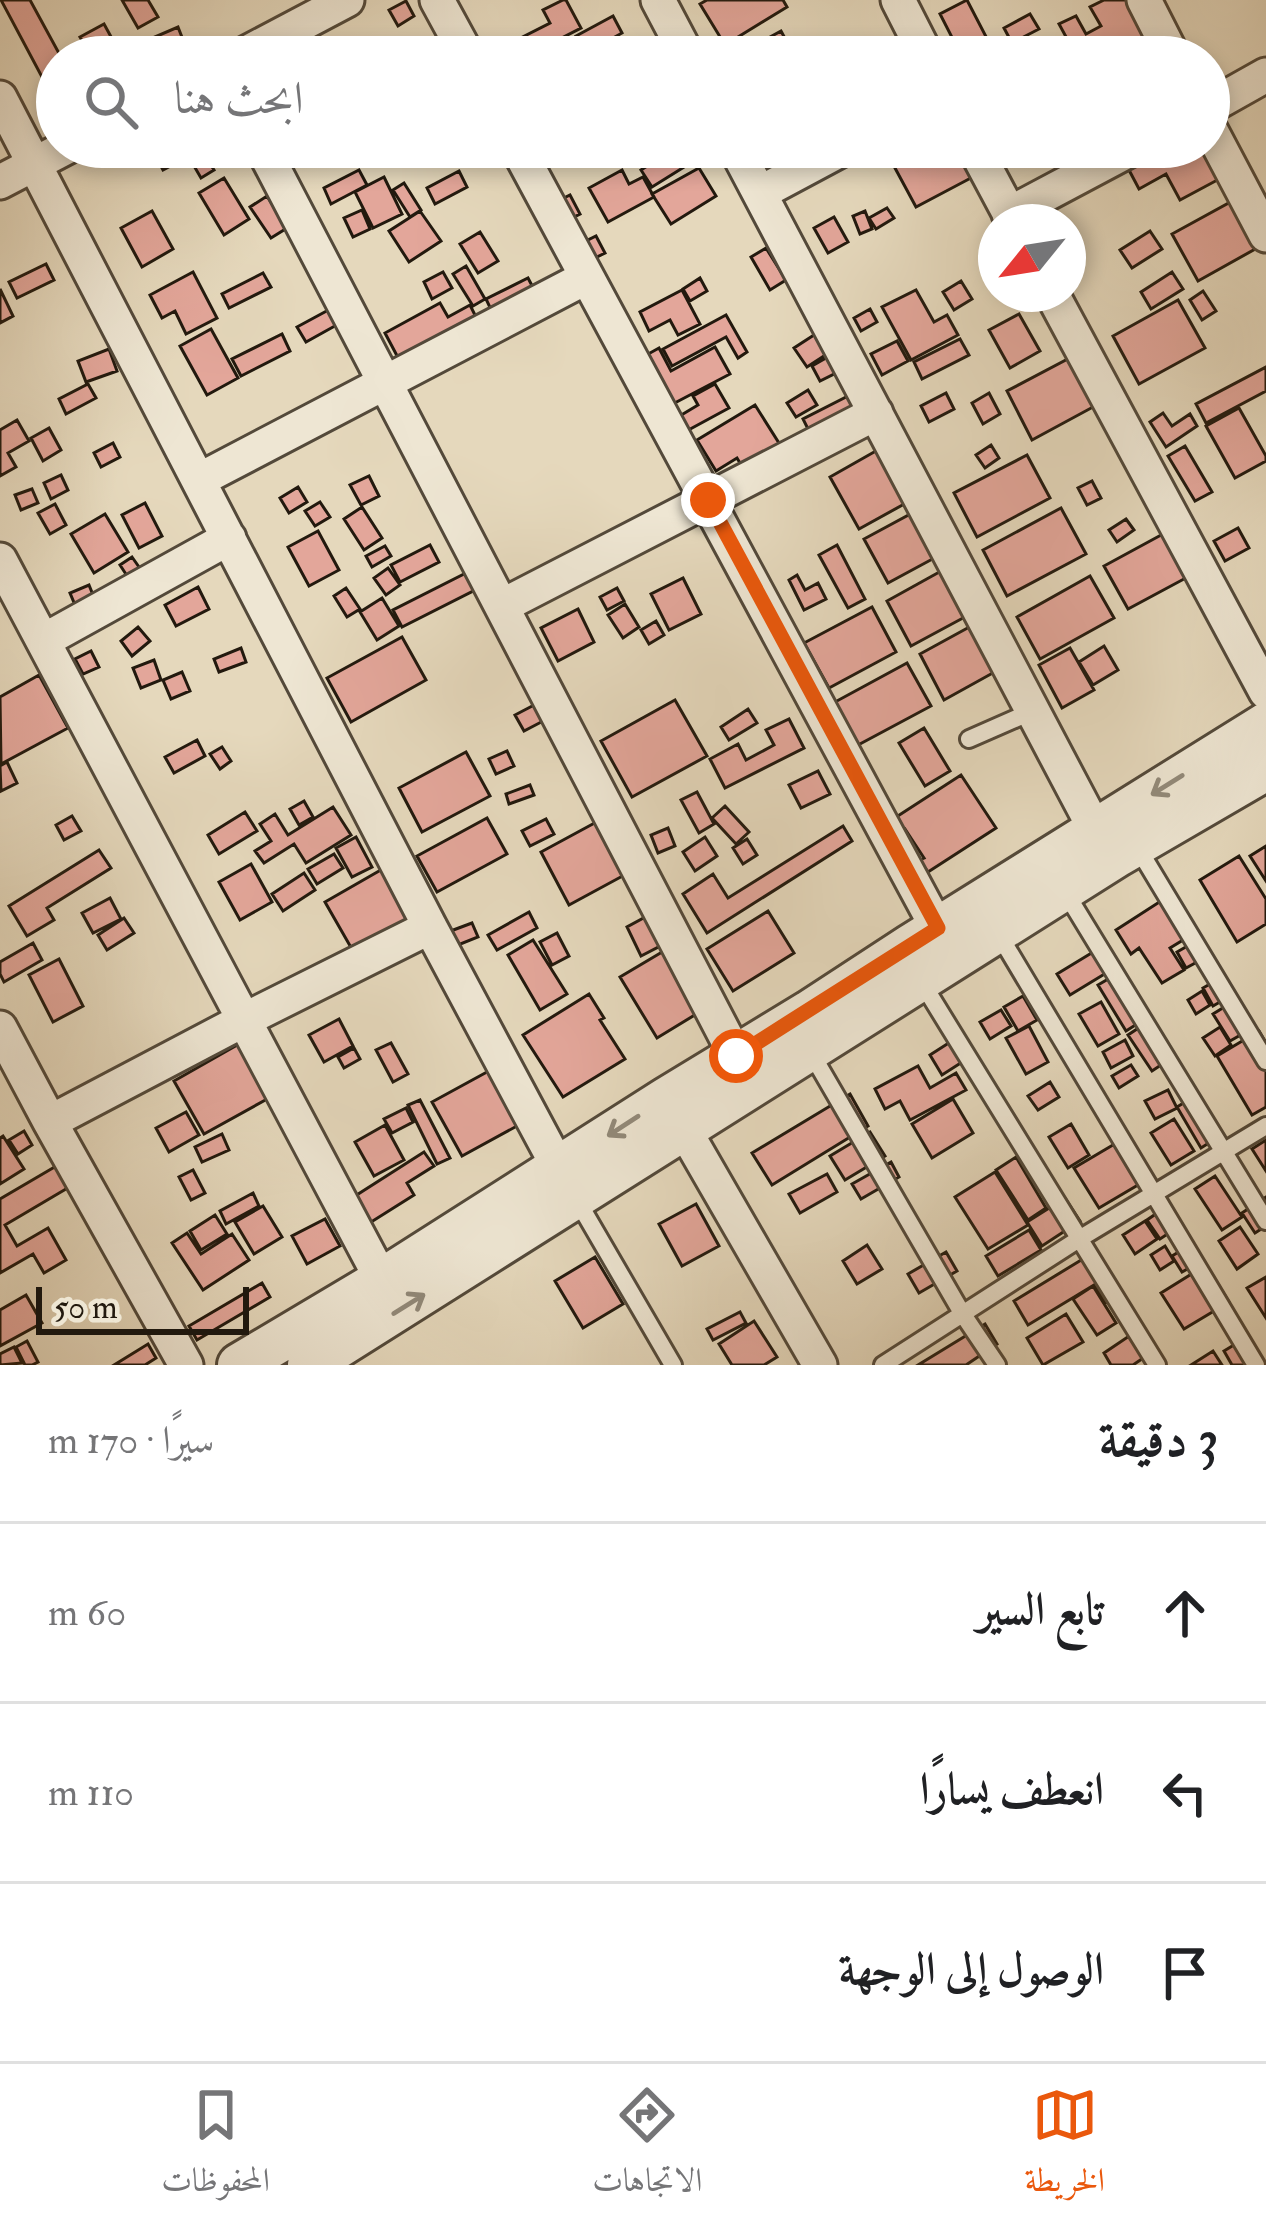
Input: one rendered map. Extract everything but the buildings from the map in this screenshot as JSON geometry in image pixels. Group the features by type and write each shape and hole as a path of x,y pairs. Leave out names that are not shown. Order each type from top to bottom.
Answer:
{"street":[{"path":"278,36 347,0"},
{"path":"437,0 457,36"},
{"path":"658,0 677,36"},
{"path":"898,0 916,36"},
{"path":"1144,0 1162,36"},
{"path":"1230,96 1266,76"},
{"path":"0,98 36,168"},
{"path":"0,182 34,164"},
{"path":"1230,167 1266,235"},
{"path":"36,168 567,1184"},
{"path":"273,168 736,1056"},
{"path":"528,168 938,928"},
{"path":"747,168 1033,711 1116,838"},
{"path":"760,193 807,168"},
{"path":"985,168 1004,204"},
{"path":"1035,204 1098,168"},
{"path":"199,480 587,277"},
{"path":"1062,312 1266,692"},
{"path":"502,606 876,413"},
{"path":"43,641 229,538"},
{"path":"0,560 382,1280"},
{"path":"675,1114 736,1056 938,928 1116,838 1262,754"},
{"path":"309,1365 675,1114 809,1049 1064,890 1116,838"},
{"path":"50,1122 430,927"},
{"path":"0,1028 186,1365"},
{"path":"675,1114 820,1365"},
{"path":"239,1365 382,1280 567,1184"}],"lane":[{"path":"969,739 1033,711"},
{"path":"1116,838 1266,1061"},
{"path":"1064,890 1266,1221"},
{"path":"998,932 1256,1365"},
{"path":"920,981 1157,1365"},
{"path":"809,1049 997,1365"},
{"path":"883,1365 1078,1239 1266,1126"},
{"path":"567,1184 669,1358 650,1365"}],"route":[{"path":"708,500 938,928 736,1056"}]}
